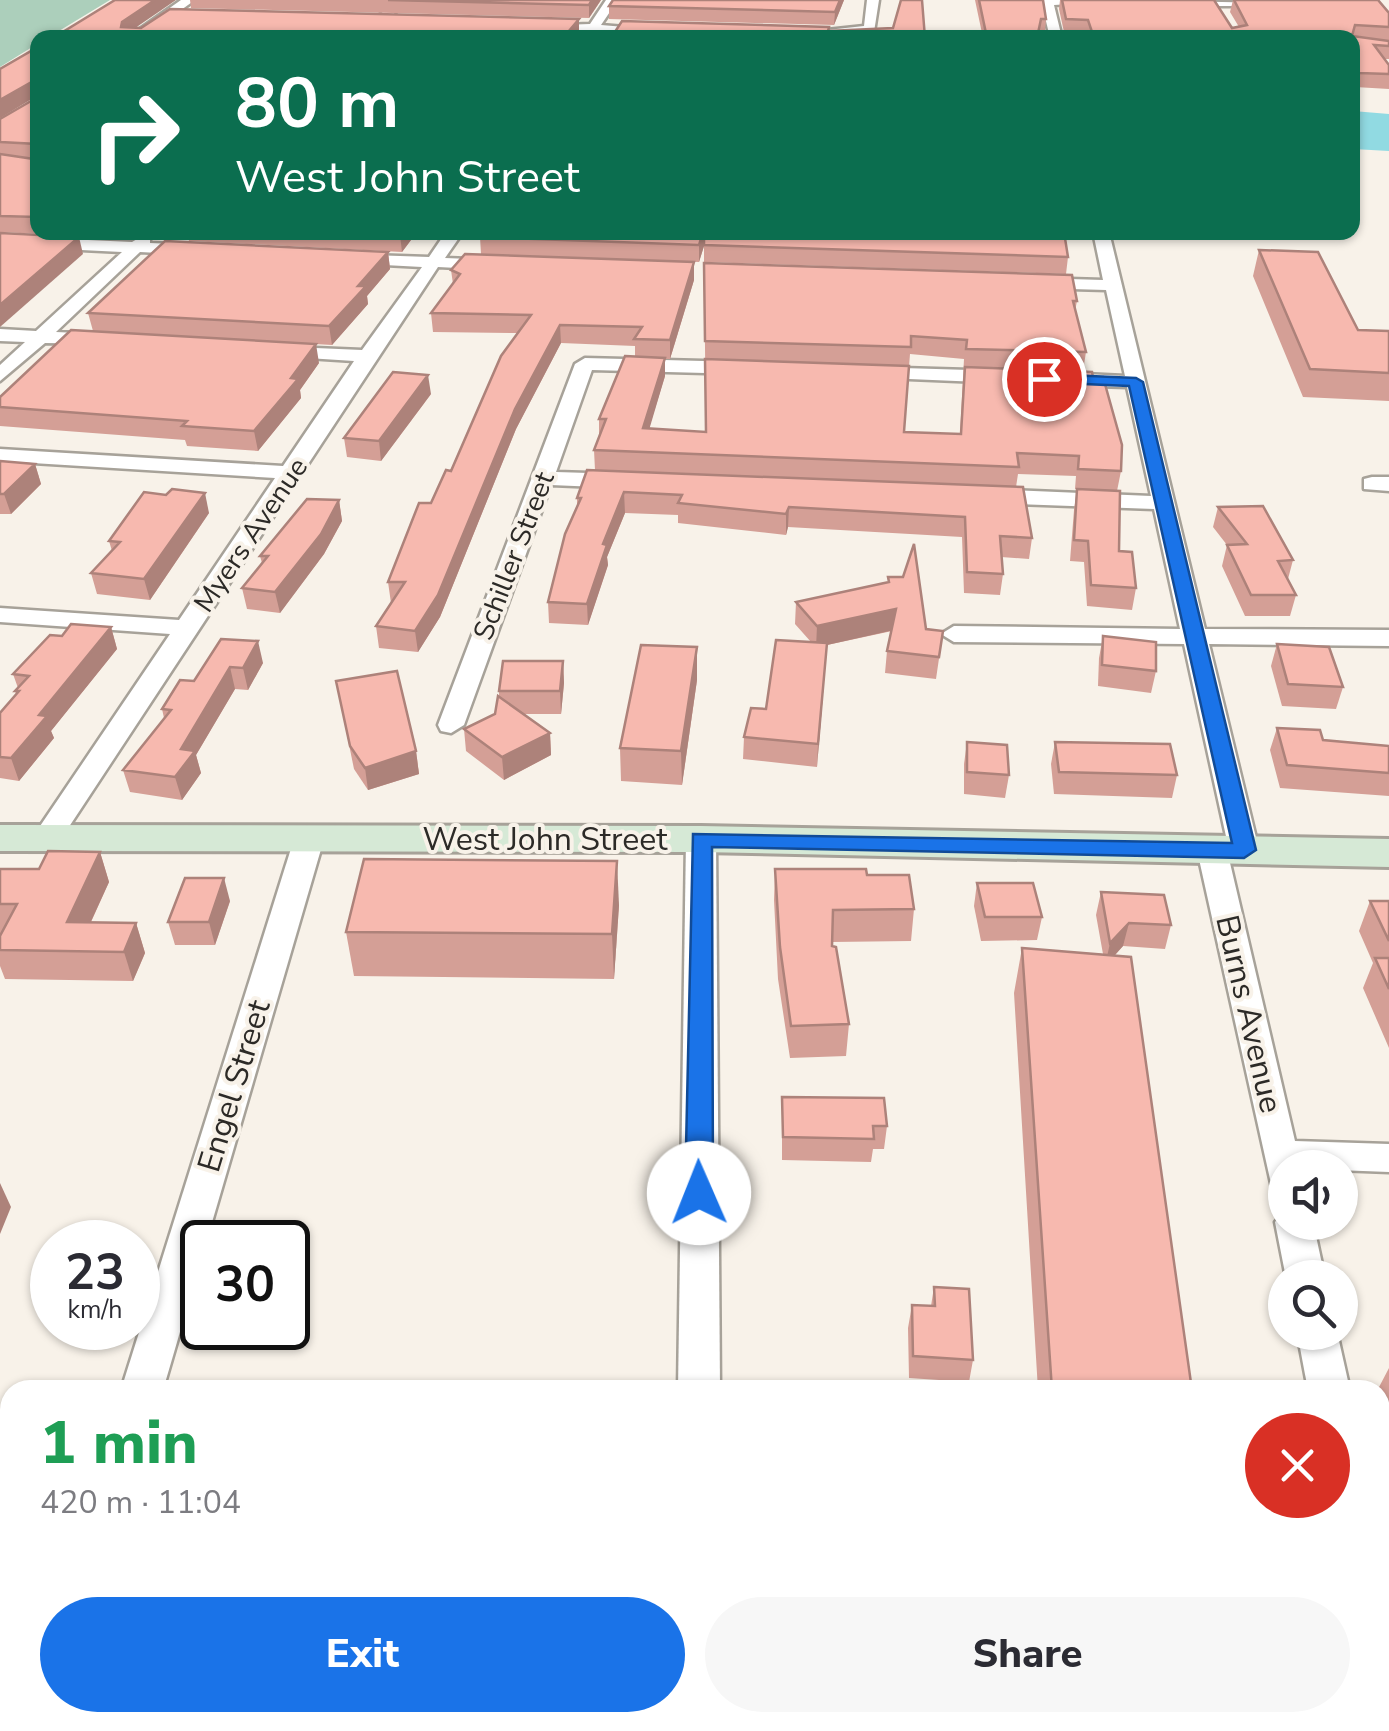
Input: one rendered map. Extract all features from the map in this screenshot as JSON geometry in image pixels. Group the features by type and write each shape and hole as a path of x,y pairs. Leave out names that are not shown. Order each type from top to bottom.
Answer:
{"main road":[{"name":"West John Street","path":"0,838 701,839 1389,853"}],"street":[{"path":"145,30 189,0"},
{"path":"367,30 373,20 402,0"},
{"path":"592,30 612,0"},
{"path":"858,30 870,29 872,0"},
{"path":"1054,30 1047,0 1118,2"},
{"path":"1216,2 1226,21"},
{"path":"1158,3 1285,6"},
{"path":"168,14 200,15"},
{"path":"373,20 411,22"},
{"path":"525,26 562,30"},
{"path":"0,375 144,240"},
{"name":"Myers Avenue","path":"47,838 293,473 367,356 450,240"},
{"name":"Burns Avenue","path":"1103,240 1195,636 1280,1150"},
{"path":"0,241 211,251"},
{"path":"325,256 509,266"},
{"path":"1018,282 1113,285"},
{"path":"0,335 118,341"},
{"path":"252,349 367,356"},
{"name":"Schiller Street","path":"451,725 585,364 774,370"},
{"path":"851,372 1136,382"},
{"path":"0,455 293,473"},
{"path":"544,478 641,482"},
{"path":"971,495 1164,503"},
{"path":"0,615 189,628"},
{"path":"954,634 1389,638"},
{"name":"Engel Street","path":"145,1380 309,839"},
{"path":"699,1380 701,839"},
{"path":"1358,1160 1389,1158"},
{"path":"1321,1350 1327,1380"}],"green space":[{"path":"0,0 110,0 61,30 30,30 30,48 0,67"}],"water":[{"path":"1360,112 1389,114 1389,151 1360,149"}],"building":[{"path":"115,0 155,0 122,22 121,27 141,28 170,9 579,19 570,30 66,30"},
{"path":"388,0 592,0 589,5"},
{"path":"613,0 840,0 835,12 609,6"},
{"path":"901,0 922,0 924,30 850,30 893,28"},
{"path":"979,0 1043,0 1046,19 1041,19 1039,30 985,30"},
{"path":"1062,0 1214,0 1232,28 1247,25 1234,0 1378,0 1389,13 1389,27 1091,30 1088,20 1066,19"},
{"path":"622,21 829,27 828,30 616,30"},
{"path":"1360,37 1389,41 1389,46 1374,45 1389,65 1389,74 1360,73"},
{"path":"30,52 30,83 0,100 0,69"},
{"path":"30,102 30,144 0,142 0,119"},
{"path":"0,154 30,158 30,217 0,216"},
{"path":"0,233 30,235 30,240 76,240 0,305"},
{"path":"562,240 701,240 699,245"},
{"path":"704,240 1065,240 1068,257 704,245"},
{"path":"165,241 388,252 358,286 366,286 329,326 88,313"},
{"path":"1259,250 1318,252 1358,330 1389,331 1389,373 1310,369"},
{"path":"465,254 694,262 670,340 634,339 642,327 560,325 515,409 438,595 415,631 376,626 405,582 388,582 419,503 431,503 446,470 451,471 501,356 531,315 431,313 460,274 451,270"},
{"path":"704,263 1072,275 1077,301 1073,301 1086,352 966,349 967,340 911,336 911,347 705,341"},
{"path":"71,330 316,344 291,378 298,379 254,431 182,426 187,421 0,407 0,397"},
{"path":"625,356 665,358 643,428 706,432 705,359 909,366 904,432 961,434 965,367 1092,372 1093,377 1103,377 1122,445 1121,471 1078,469 1079,456 1017,453 1019,467 594,450 606,419 599,419"},
{"path":"393,372 428,375 379,441 344,438"},
{"path":"0,461 35,464 0,494"},
{"path":"587,470 1023,487 1032,538 1000,536 1003,574 967,572 965,517 789,507 786,514 678,503 682,495 624,492 603,544 607,545 587,604 548,602"},
{"path":"172,489 205,493 144,579 91,573 120,542 109,541 144,492 166,495"},
{"path":"1077,489 1120,491 1119,551 1132,552 1136,588 1091,585 1088,541 1074,540"},
{"path":"307,499 339,500 321,534 275,592 242,588 268,556 260,556"},
{"path":"1263,506 1293,560 1278,561 1296,595 1251,595 1227,545 1247,544 1218,507"},
{"path":"914,544 926,629 943,631 939,657 887,651 896,609 817,626 796,602 889,582 888,577 903,577"},
{"path":"71,624 111,627 39,715 47,716 11,758 0,757 0,713 29,676 13,674 50,635 62,636"},
{"path":"1103,636 1156,642 1156,671 1102,665"},
{"path":"221,639 258,641 243,668 230,667 181,749 195,751 175,777 123,770 171,710 162,709 180,680 194,681"},
{"path":"776,640 827,643 818,744 744,737 751,708 766,709"},
{"path":"1277,644 1329,647 1343,687 1288,684"},
{"path":"641,645 697,647 681,751 620,748"},
{"path":"503,661 563,661 560,691 499,691"},
{"path":"397,671 416,751 365,768 350,746 336,681"},
{"path":"498,696 550,733 502,757 464,729 495,714"},
{"path":"1277,728 1320,730 1323,740 1389,746 1389,773 1287,765"},
{"path":"967,742 1007,745 1009,775 967,772"},
{"path":"1055,742 1170,744 1177,775 1059,772"},
{"path":"48,851 100,852 67,922 136,923 124,952 0,950 0,936 17,904 0,904 0,869 39,869"},
{"path":"364,859 617,861 612,934 346,932"},
{"path":"775,869 866,869 867,875 909,875 914,909 833,910 832,946 836,947 849,1024 791,1026"},
{"path":"185,878 224,878 209,922 168,922"},
{"path":"977,883 1033,883 1042,917 985,917"},
{"path":"1101,892 1164,895 1171,925 1129,923 1110,943"},
{"path":"1370,901 1389,901 1389,941"},
{"path":"1022,948 1131,957 1191,1380 1051,1380"},
{"path":"1375,958 1389,958 1389,989"},
{"path":"782,1097 884,1098 887,1126 873,1126 874,1139 783,1137"},
{"path":"934,1287 969,1289 973,1360 913,1356 912,1305 935,1306"}],"route":[{"path":"699,1193 701,839 1244,850 1136,382 1044,379"}]}
